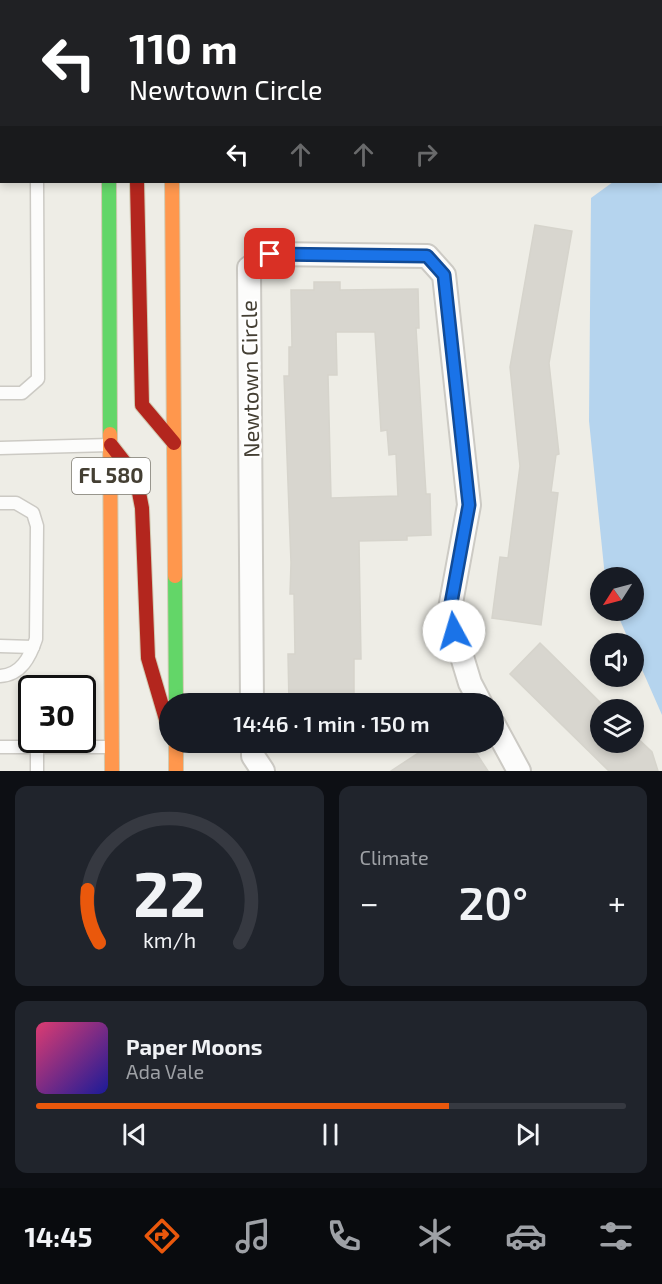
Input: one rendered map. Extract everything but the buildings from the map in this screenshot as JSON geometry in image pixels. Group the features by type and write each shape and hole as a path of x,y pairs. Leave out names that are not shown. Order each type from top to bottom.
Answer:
{"main road":[{"name":"FL 580","path":"109,183 112,771"},
{"path":"137,183 142,405 174,443"},
{"name":"FL 580","path":"172,183 176,693"},
{"path":"111,445 136,477 142,508 148,658 159,696"},
{"path":"175,753 176,771"}],"street":[{"name":"Newtown Circle","path":"252,693 249,268 270,254 427,256 444,275 469,505 449,614 470,683 475,693"},
{"path":"504,743 519,771"},
{"path":"253,753 263,771"}],"lane":[{"path":"0,393 22,393 38,379 37,183"},
{"path":"0,448 111,445"},
{"path":"0,503 16,503 33,513 37,526 36,639 21,667 9,676 0,676"},
{"path":"0,646 33,647"},
{"path":"0,747 18,747"},
{"path":"96,747 112,747"},
{"path":"37,753 37,771"}],"water":[{"path":"612,183 662,183 662,715 644,674 644,633 626,633 620,621 644,621 644,567 604,567 589,421 591,198"}],"traffic: fast":[{"path":"109,183 110,434"},
{"path":"175,576 176,693"}],"traffic: slow":[{"path":"172,183 175,576"},
{"path":"110,434 112,771"},
{"path":"176,753 176,771"}],"traffic: jam":[{"path":"137,183 142,405 174,443"},
{"path":"111,445 136,477 142,508 148,658 159,696"}],"route":[{"path":"270,254 427,256 444,275 469,505 449,614 454,631"}]}
